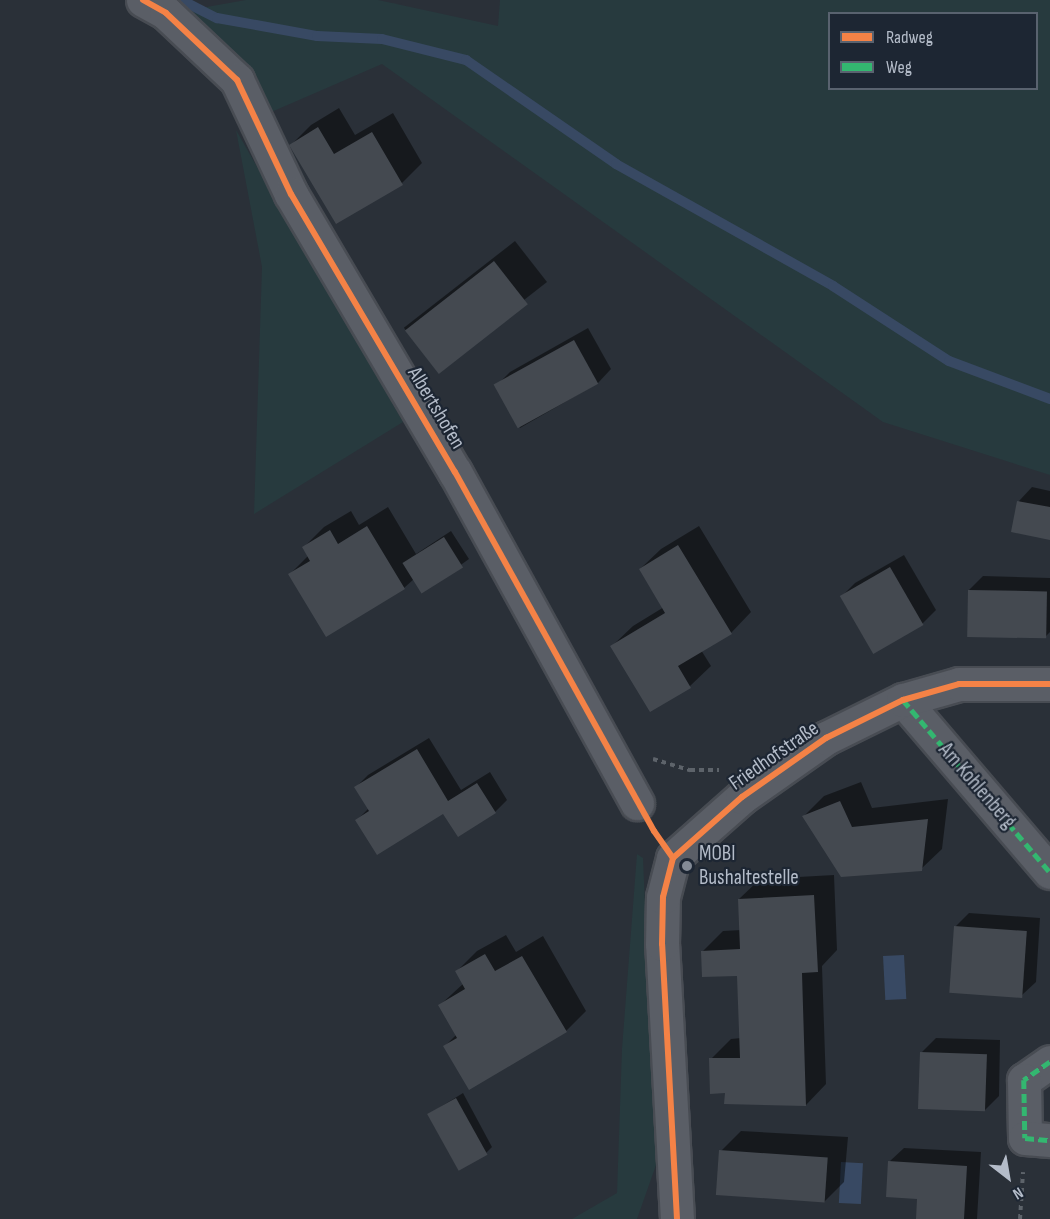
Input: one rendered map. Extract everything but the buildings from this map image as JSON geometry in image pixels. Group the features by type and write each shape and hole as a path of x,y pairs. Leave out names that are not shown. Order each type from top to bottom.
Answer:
{"street":[{"name":"Albertshofen","path":"143,0 166,13 237,80 291,194 455,472 638,803"},
{"name":"Friedhofstraße","path":"677,1219 662,944 663,897 673,858 742,797 826,738 903,700 959,684 1050,684"},
{"name":"Am Kohlenberg","path":"903,700 1050,872"},
{"path":"1037,1139 1024,1080 1050,1062"}],"path":[{"path":"649,757 690,770 723,770"},
{"path":"1020,1219 1037,1139"}],"green space":[{"path":"246,0 378,0 498,26 500,0 1050,0 1050,475 883,422 382,64 269,113 229,49 184,11"},
{"path":"236,130 403,422 254,514 262,267"},
{"path":"637,854 643,858 656,1165 637,1219 572,1219 617,1193 622,1049"}],"water":[{"path":"904,955 906,999 885,1000 883,956"},
{"path":"841,1162 863,1163 861,1204 839,1203"}],"waterway":[{"path":"185,2 217,18 317,36 382,39 466,60 616,164 833,286 949,361 1050,399"}],"marked path":[{"path":"903,700 1050,872"},
{"path":"1050,1062 1024,1080 1025,1138 1050,1140"}],"cycle path":[{"path":"143,0 166,13 237,80 291,194 455,472 654,831 673,858"},
{"path":"677,1219 662,944 663,897 673,858 742,797 826,738 903,700 959,684 1050,684"}],"place":[{"name":"MOBI Bushaltestelle","path":"687,866"}]}
